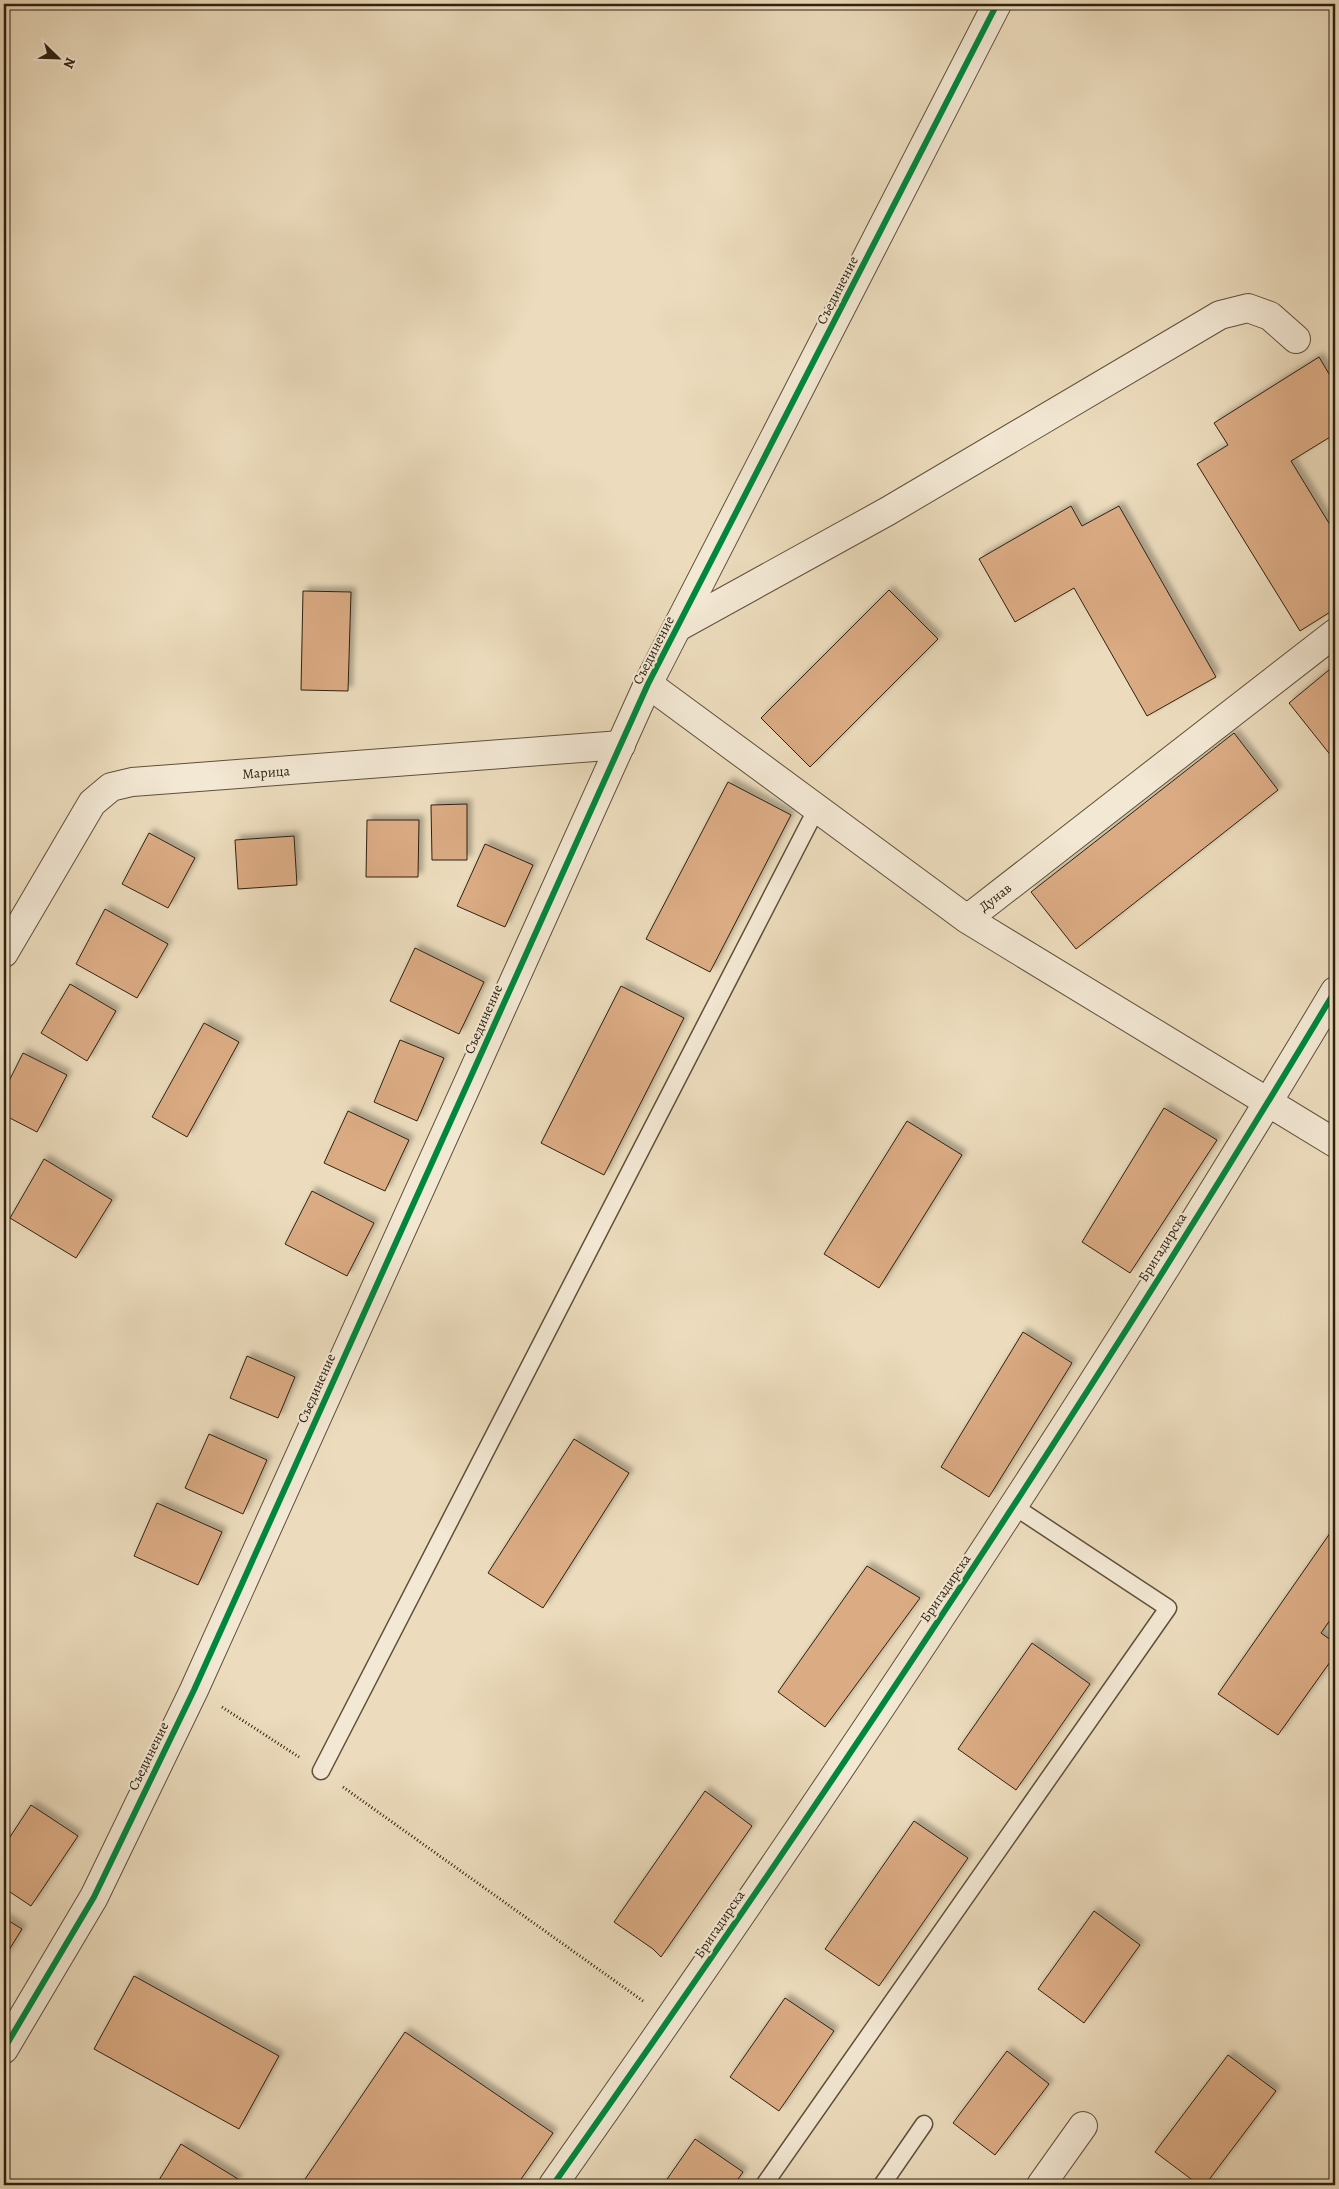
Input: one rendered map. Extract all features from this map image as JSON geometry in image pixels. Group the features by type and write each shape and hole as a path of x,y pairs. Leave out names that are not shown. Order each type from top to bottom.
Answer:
{"street":[{"name":"Съединение","path":"4,2049 94,1897 194,1690 648,684 997,4"},
{"path":"678,627 888,511 1220,315 1248,308 1270,316 1296,339"},
{"name":"Дунав","path":"648,684 967,919 1335,634"},
{"name":"Марица","path":"4,953 92,803 111,787 132,782 620,745"},
{"path":"967,919 1335,1143"},
{"name":"Бригадирска","path":"553,2185 670,2020 1015,1506 1268,1103 1335,991"},
{"path":"1041,2185 1083,2126"}],"lane":[{"path":"321,1770 817,808"},
{"path":"764,2185 1168,1608 1015,1506"},
{"path":"882,2185 924,2124"}],"path":[{"path":"194,1690 321,1770 670,2020"}],"building":[{"path":"1319,357 1335,384 1335,434 1291,461 1335,533 1335,609 1300,631 1197,464 1228,445 1214,423"},
{"path":"1071,506 1082,526 1119,506 1216,677 1147,716 1074,588 1015,622 979,559"},
{"path":"889,590 938,639 810,767 761,718"},
{"path":"303,591 351,592 348,691 301,690"},
{"path":"1335,665 1335,754 1332,757 1289,703"},
{"path":"1234,733 1278,790 1076,949 1031,892"},
{"path":"728,782 791,815 710,972 646,939"},
{"path":"467,804 467,860 432,860 431,805"},
{"path":"367,820 419,820 418,877 366,877"},
{"path":"149,833 195,858 168,908 122,884"},
{"path":"294,836 297,885 238,889 235,840"},
{"path":"485,844 533,865 505,927 457,906"},
{"path":"105,909 168,944 137,998 76,964"},
{"path":"415,948 484,982 459,1034 390,1001"},
{"path":"70,984 116,1011 87,1061 41,1033"},
{"path":"621,986 684,1018 604,1175 541,1143"},
{"path":"204,1023 239,1042 187,1137 152,1117"},
{"path":"400,1040 444,1058 417,1121 374,1102"},
{"path":"23,1053 67,1075 37,1132 4,1115 4,1091"},
{"path":"1164,1108 1217,1140 1130,1273 1082,1242"},
{"path":"348,1111 409,1140 385,1191 324,1163"},
{"path":"907,1121 962,1155 879,1288 824,1254"},
{"path":"44,1159 112,1200 76,1258 10,1218"},
{"path":"312,1191 374,1223 347,1276 285,1244"},
{"path":"1023,1332 1072,1363 989,1497 941,1467"},
{"path":"247,1356 295,1377 278,1418 230,1398"},
{"path":"209,1434 267,1460 243,1514 185,1488"},
{"path":"574,1439 629,1473 543,1608 488,1573"},
{"path":"157,1503 222,1532 198,1585 134,1556"},
{"path":"1335,1526 1335,1613 1321,1633 1335,1643 1335,1655 1278,1735 1218,1694"},
{"path":"867,1566 920,1598 825,1727 778,1692"},
{"path":"1032,1643 1090,1684 1016,1790 958,1749"},
{"path":"705,1791 752,1826 661,1957 653,1949 614,1922"},
{"path":"31,1805 78,1836 31,1906 4,1888 4,1846"},
{"path":"914,1821 968,1858 879,1986 825,1949"},
{"path":"1094,1911 1140,1945 1084,2023 1038,1989"},
{"path":"4,1918 22,1929 4,1958"},
{"path":"134,1976 279,2056 239,2129 94,2049"},
{"path":"785,1998 834,2031 779,2111 730,2077"},
{"path":"405,2032 553,2133 517,2185 301,2185"},
{"path":"1007,2051 1049,2084 995,2155 953,2123"},
{"path":"1228,2055 1276,2091 1205,2185 1199,2185 1155,2152"},
{"path":"695,2139 743,2172 734,2185 663,2185"},
{"path":"181,2144 238,2179 234,2185 156,2185"}],"cycle path":[{"path":"4,2049 94,1897 194,1690 648,684 997,4"},
{"path":"553,2185 857,1744 1053,1446 1243,1143 1335,991"}]}
